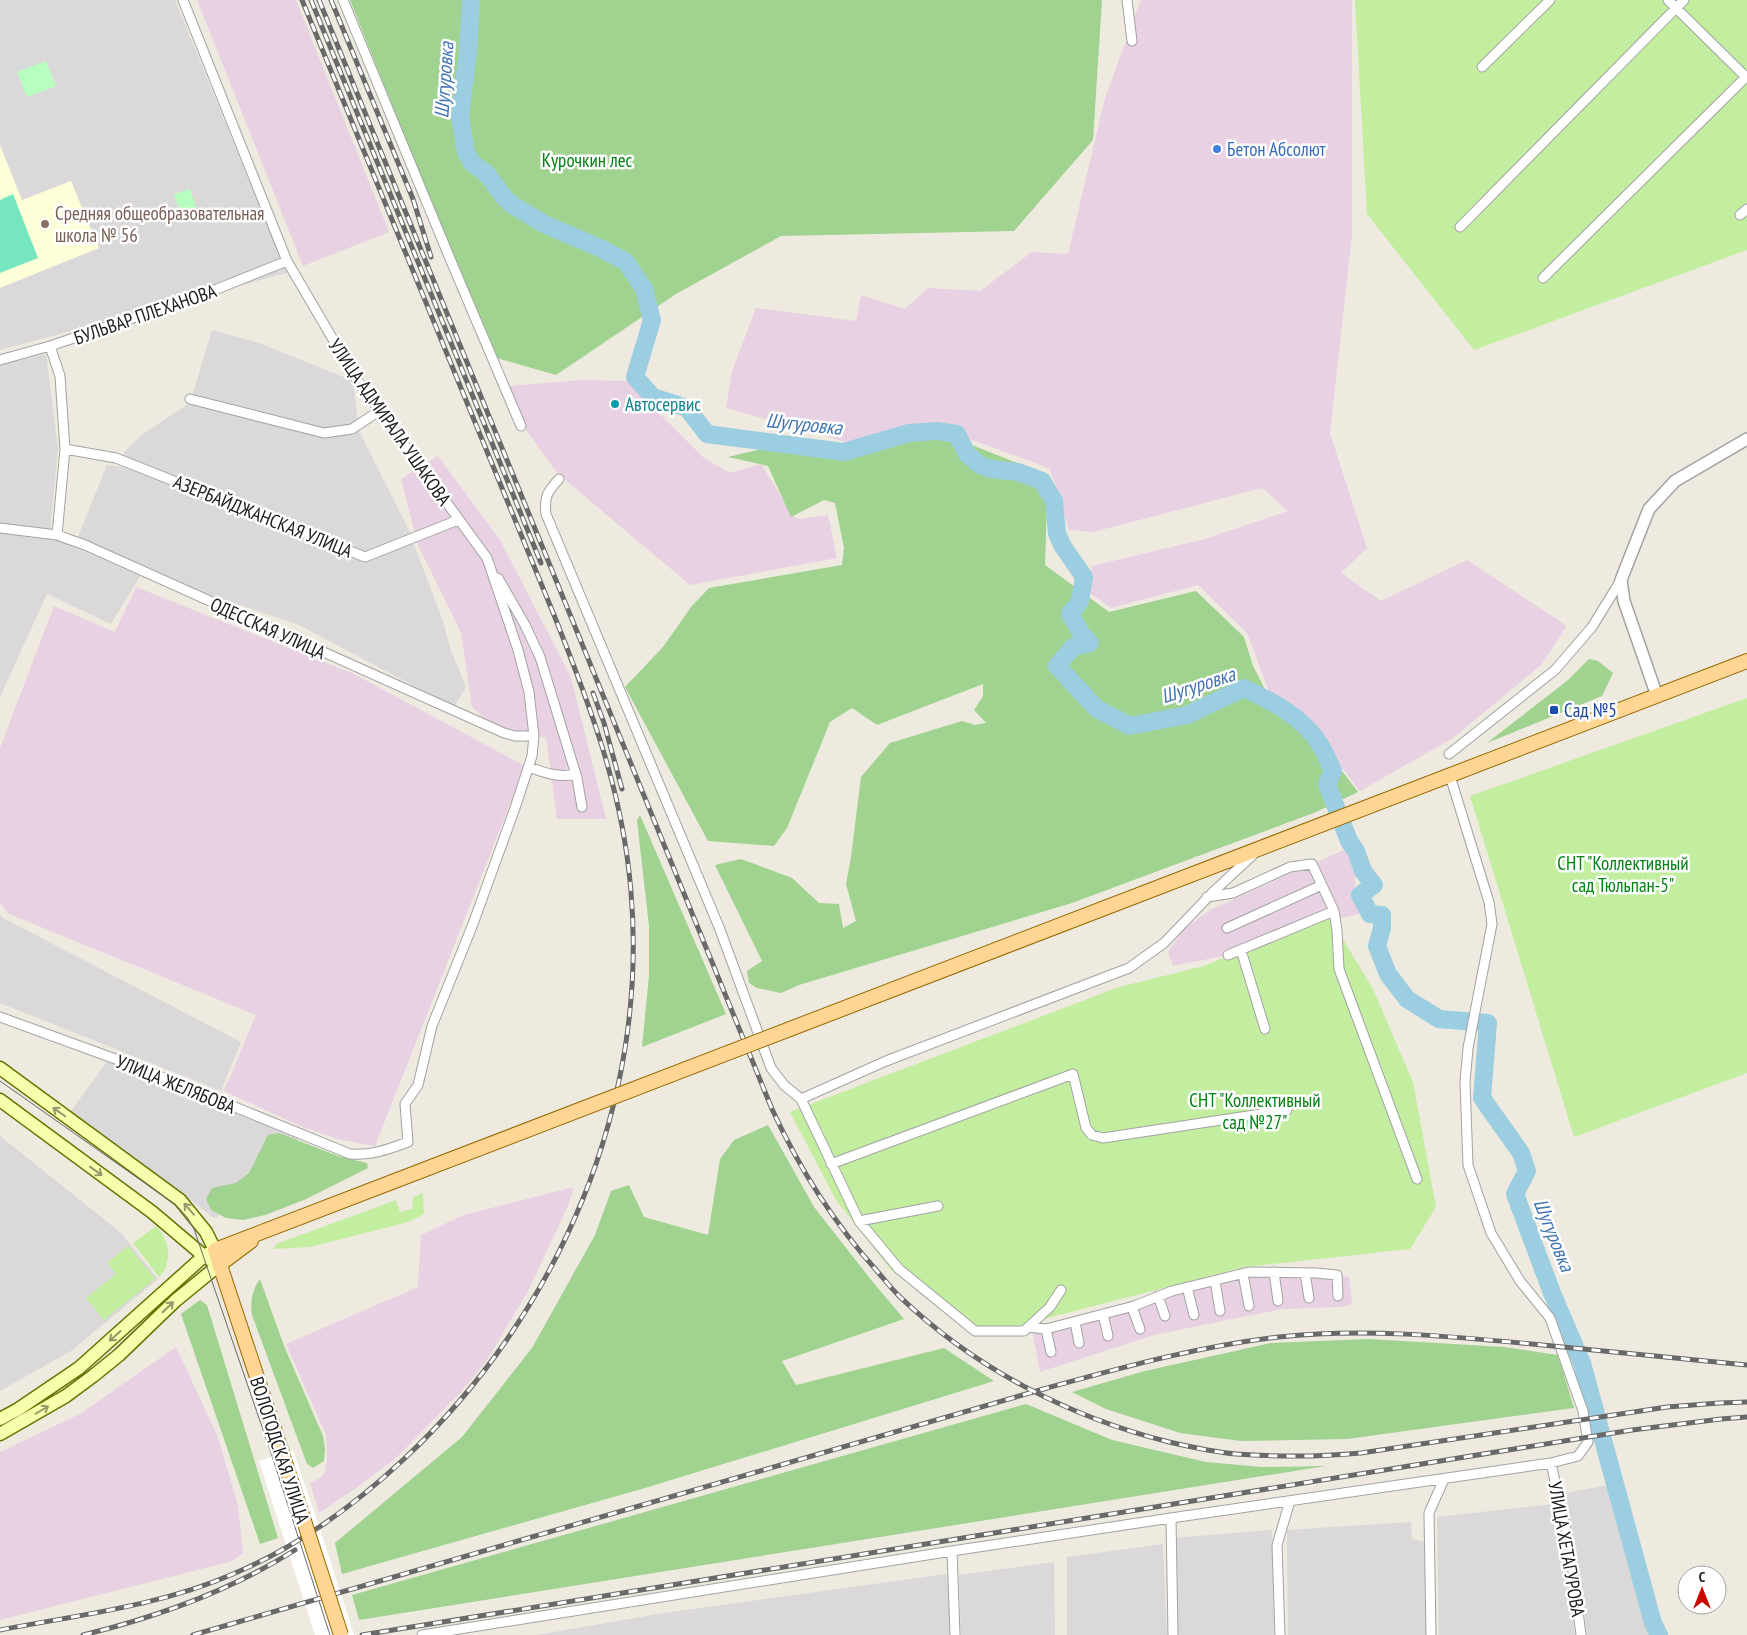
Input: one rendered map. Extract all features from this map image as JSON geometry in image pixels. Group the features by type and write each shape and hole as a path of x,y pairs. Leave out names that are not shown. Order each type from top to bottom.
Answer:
{"main road":[{"path":"0,1419 17,1410 79,1368 209,1253 1747,661"},
{"name":"ВОЛОГОДСКАЯ УЛИЦА","path":"0,1068 180,1200 206,1232 209,1253 219,1265 341,1635"},
{"path":"0,1100 209,1253"},
{"path":"0,1434 66,1396 93,1376 119,1355 175,1301 263,1232"}],"street":[{"name":"УЛИЦА АДМИРАЛА УШАКОВА","path":"183,0 287,261 354,377 486,558 518,650 529,692 534,736 532,756 516,808 476,916 432,1026 418,1085 404,1104 408,1142 384,1151 362,1155 350,1154"},
{"path":"343,0 451,261 522,426"},
{"path":"1127,0 1132,41"},
{"path":"1482,67 1550,0"},
{"path":"1543,278 1747,77 1668,0"},
{"path":"1460,227 1684,0"},
{"name":"БУЛЬВАР ПЛЕХАНОВА","path":"0,360 50,346 207,293 287,261"},
{"path":"50,346 60,376 65,449 57,535"},
{"path":"190,399 324,433 352,429 379,411"},
{"path":"1449,754 1555,670 1592,627 1620,580 1649,509 1676,481 1747,439"},
{"name":"АЗЕРБАЙДЖАНСКАЯ УЛИЦА","path":"65,449 116,458 365,557 458,520"},
{"path":"559,479 544,501 546,514 718,927 771,1068 784,1085 801,1099 859,1221 899,1269 974,1331 1024,1331 1050,1307 1061,1290"},
{"name":"ОДЕССКАЯ УЛИЦА","path":"0,528 57,535 85,545 504,733 515,736 534,736"},
{"path":"486,558 525,625 540,658 576,774 582,807"},
{"path":"1620,580 1624,600 1657,696"},
{"path":"529,767 555,776 576,774"},
{"path":"422,1635 952,1551 1551,1463 1578,1456 1588,1442 1583,1411 1550,1318 1520,1281 1491,1233 1468,1165 1465,1082 1468,1048 1492,924 1489,902 1450,776"},
{"path":"801,1099 886,1061 1129,968 1164,943 1208,897 1259,849"},
{"path":"1208,897 1233,893 1290,867 1312,864 1334,911 1339,969 1417,1179"},
{"path":"1227,928 1322,885"},
{"path":"1228,955 1334,911"},
{"path":"1241,950 1265,1029"},
{"name":"УЛИЦА ЖЕЛЯБОВА","path":"0,1017 132,1065 350,1154"},
{"path":"831,1164 1073,1074 1086,1128 1092,1135 1103,1138 1287,1110"},
{"path":"859,1221 938,1206"},
{"path":"1028,1327 1046,1330 1132,1307 1187,1287 1243,1274 1274,1272 1337,1275 1338,1296"},
{"path":"1274,1272 1278,1301"},
{"path":"1305,1273 1309,1298"},
{"path":"1243,1274 1249,1306"},
{"path":"1215,1281 1220,1311"},
{"path":"1187,1287 1194,1315"},
{"path":"1158,1296 1165,1316"},
{"path":"1132,1307 1140,1329"},
{"path":"1103,1314 1108,1336"},
{"path":"1075,1322 1079,1342"},
{"path":"1046,1330 1050,1352"},
{"name":"УЛИЦА ХЕТАГУРОВА","path":"1551,1463 1570,1548 1581,1635"},
{"path":"1431,1635 1429,1513 1444,1479"},
{"path":"1280,1635 1277,1545 1290,1501"},
{"path":"1171,1518 1173,1635"},
{"path":"952,1551 955,1635"}],"shaded area":[{"path":"0,0 175,0 287,273 0,350"},
{"path":"197,0 296,0 389,232 303,266"},
{"path":"1141,0 1352,0 1352,234 1330,433 1367,548 1341,573 1381,601 1467,560 1567,626 1541,665 1453,738 1360,791 1304,719 1271,697 1247,633 1198,585 1111,608 1088,592 1092,566 1205,539 1288,511 1262,488 1093,532 1069,530 1049,468 969,439 951,426 910,425 849,443 726,408 732,371 756,308 856,321 861,295 905,309 928,288 980,291 1032,252 1068,254 1105,98"},
{"name":"Средняя общеобразовательная школа № 56","path":"0,145 22,200 71,181 99,248 0,288"},
{"path":"212,330 259,343 353,381 358,422 351,426 326,431 192,397"},
{"path":"46,354 58,448 50,532 0,523 0,365"},
{"path":"582,380 627,381 704,458 730,473 761,464 793,516 799,519 828,515 837,558 690,585 557,473 522,424 510,386"},
{"path":"191,402 331,435 359,431 412,536 365,554 120,457 140,436"},
{"path":"438,456 500,540 571,677 606,819 557,819 546,737 503,736 472,707 461,633 418,545 401,479"},
{"path":"107,465 132,468 366,560 413,542 443,621 450,648 466,687 454,707 297,624 183,586 77,539"},
{"path":"0,531 56,539 140,576 111,624 47,594 0,697"},
{"path":"136,587 354,674 525,766 375,1146 338,1139 300,1126 224,1091 256,1015 9,914 0,903 0,748 54,606 115,632"},
{"path":"1346,849 1355,868 1355,897 1364,912 1316,922 1238,953 1173,966 1168,952 1185,928 1210,910"},
{"path":"0,914 3,918 241,1042 221,1091 0,1003"},
{"path":"108,1060 298,1138 260,1192 214,1218 71,1111"},
{"path":"0,1136 121,1233 158,1279 71,1351 0,1391"},
{"path":"574,1187 568,1206 527,1293 485,1363 459,1394 395,1459 319,1513 310,1483 320,1478 325,1472 327,1457 326,1435 286,1344 418,1287 421,1235 464,1215"},
{"path":"1337,1275 1349,1277 1352,1304 1341,1307 1282,1309 1154,1335 1040,1372 1032,1330 1148,1303 1224,1276"},
{"path":"176,1347 217,1435 238,1505 243,1553 233,1561 0,1620 0,1452 80,1414"},
{"path":"1609,1485 1651,1635 1587,1635 1577,1553 1565,1493"},
{"path":"1554,1504 1565,1556 1575,1635 1439,1635 1437,1517"},
{"path":"1411,1522 1412,1539 1425,1542 1428,1635 1288,1635 1287,1530"},
{"path":"1272,1530 1274,1635 1176,1635 1174,1538"},
{"path":"1163,1544 1167,1635 1067,1635 1067,1557"},
{"path":"1054,1562 1055,1635 961,1635 959,1575"},
{"path":"946,1574 949,1594 950,1635 537,1635 664,1613"}],"green space":[{"name":"Курочкин лес","path":"350,0 1102,0 1093,140 1014,231 781,236 676,294 556,375 493,357"},
{"path":"1355,0 1747,0 1747,250 1474,350 1367,214"},
{"path":"46,61 56,86 27,97 17,72"},
{"path":"190,189 196,207 181,213 174,194"},
{"path":"13,194 38,258 0,273 0,200"},
{"path":"879,436 949,436 1048,475 1045,565 1109,612 1196,591 1244,637 1253,666 1270,699 1305,722 1358,792 1316,812 1072,903 799,985 781,993 757,988 749,983 747,971 762,961 715,865 741,859 792,878 819,903 839,904 843,928 856,921 846,884 861,777 890,743 962,721 975,725 986,723 974,710 983,696 983,684 877,725 852,708 830,722 787,828 774,846 708,841 625,687 663,647 691,607 709,588 842,565 844,548 835,503 824,500 791,517 768,466 728,457 783,444 859,456"},
{"path":"1589,659 1598,661 1613,673 1602,696 1487,743 1568,680"},
{"name":"СНТ \"Коллективный сад Тюльпан-5\"","path":"1747,698 1747,1073 1574,1137 1470,796"},
{"path":"640,815 726,1014 642,1047 649,976 649,926 637,820"},
{"name":"СНТ \"Коллективный сад №27\"","path":"1327,913 1373,989 1413,1082 1436,1207 1410,1249 1244,1267 975,1337 891,1270 836,1200 790,1112 1119,987 1204,966"},
{"path":"768,1125 814,1207 904,1319 782,1361 796,1385 944,1348 994,1381 645,1488 342,1574 335,1543 462,1437 532,1348 595,1235 611,1191 629,1185 644,1217 708,1235 720,1159 734,1140"},
{"path":"279,1133 338,1156 367,1163 368,1168 304,1200 265,1215 243,1220 226,1218 211,1210 206,1199 212,1188 236,1183 249,1173 268,1135"},
{"path":"423,1193 424,1214 408,1222 310,1247 274,1249 276,1244 396,1200 400,1212 412,1209 413,1197"},
{"path":"156,1226 164,1238 168,1252 166,1265 159,1277 133,1243"},
{"path":"128,1246 155,1279 104,1320 86,1298 116,1274 107,1263"},
{"path":"260,1279 284,1346 323,1436 324,1461 313,1468 307,1464 252,1315 252,1296"},
{"path":"200,1300 207,1305 278,1538 260,1544 181,1314"},
{"path":"1369,1339 1504,1347 1558,1355 1574,1408 1347,1439 1241,1441 1180,1433 1106,1409 1072,1392 1145,1371 1271,1343"},
{"path":"1026,1404 1112,1440 1206,1462 1262,1467 1326,1466 359,1620 352,1595"}],"pier":[{"path":"293,1450 354,1635 315,1635 259,1461"}],"waterway":[{"name":"Шугуровка","path":"471,0 468,52 460,117 466,152 472,163 487,174 511,204 544,224 600,248 626,262 644,289 652,320 635,377 653,397 687,408 707,434 844,452 909,433 937,431 957,434 967,454 980,465 991,469 1018,472 1042,481 1054,501 1057,533 1062,545 1084,577 1080,601 1070,614 1081,633 1090,643 1073,647 1057,666 1097,709 1130,726 1187,715 1244,688 1286,711 1304,725 1319,743 1333,771 1327,784 1349,841 1356,851 1363,871 1374,885 1360,895 1370,914 1382,915 1382,928 1377,946 1388,974 1407,999 1439,1019 1488,1023 1482,1098 1521,1153 1527,1171 1515,1194 1552,1293 1582,1363 1653,1623 1659,1635"}],"tram line":[{"path":"0,1081 176,1205 187,1217 194,1229 272,1456 330,1635"}],"railway":[{"path":"0,1630 148,1602 205,1585 233,1574 280,1551 324,1524 365,1493 404,1459 459,1402 507,1339 548,1272 582,1201 608,1127 625,1050 633,971 631,892 621,820 593,717 554,615 302,0"},
{"path":"311,0 541,563"},
{"path":"319,0 772,1109 782,1131 818,1194 861,1252 899,1296 959,1346 1025,1387 1059,1404 1132,1432 1177,1444 1228,1453 1267,1456 1361,1453 1667,1407 1747,1402"},
{"path":"331,0 413,199 431,257"},
{"path":"593,693 604,723 622,789"},
{"path":"193,1635 1047,1388 1133,1365 1220,1346 1311,1334 1406,1334 1500,1341 1747,1365"},
{"path":"362,1635 1632,1430 1747,1417"},
{"path":"83,1635 138,1620 192,1601 245,1578 295,1550"}],"place":[{"name":"Бетон Абсолют","path":"1217,149"},
{"name":"Средняя общеобразовательная школа № 56","path":"45,224"},
{"name":"Автосервис","path":"615,404"},
{"name":"Сад №5","path":"1554,710"}]}
